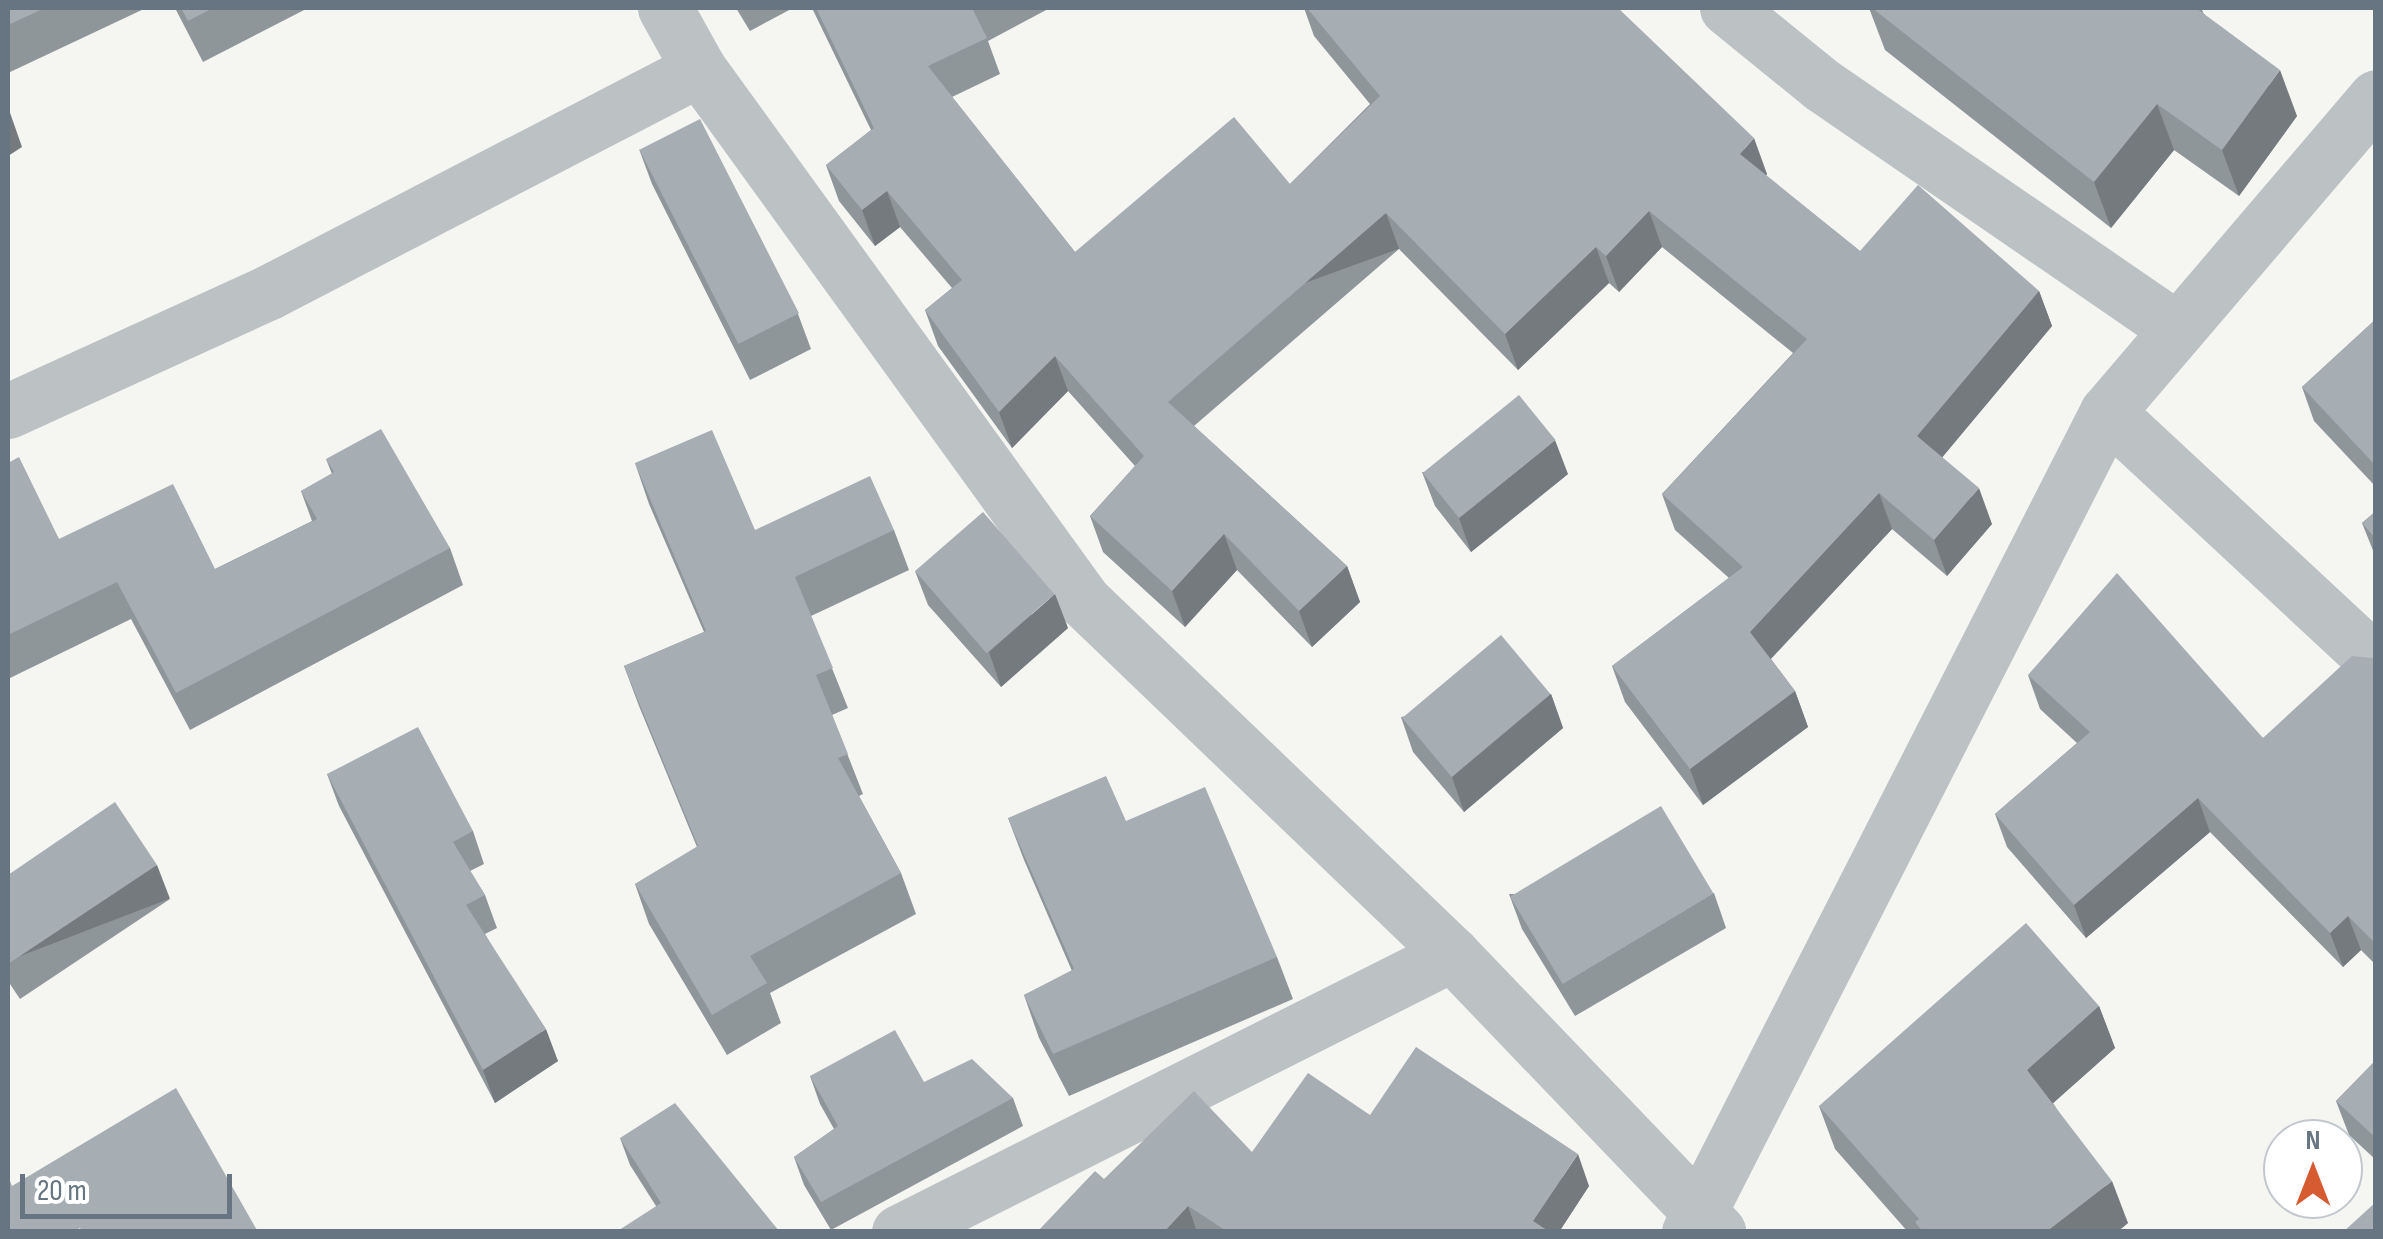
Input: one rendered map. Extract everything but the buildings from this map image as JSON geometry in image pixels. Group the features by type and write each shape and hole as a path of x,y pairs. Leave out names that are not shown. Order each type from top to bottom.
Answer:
{"street":[{"path":"665,8 699,69 1084,600 1452,954 1703,1226 2106,412 2376,97"},
{"path":"1727,8 1822,86 2178,329"},
{"path":"8,411 269,292 699,69"},
{"path":"2106,412 2376,662"},
{"path":"899,1232 1452,954"}]}
